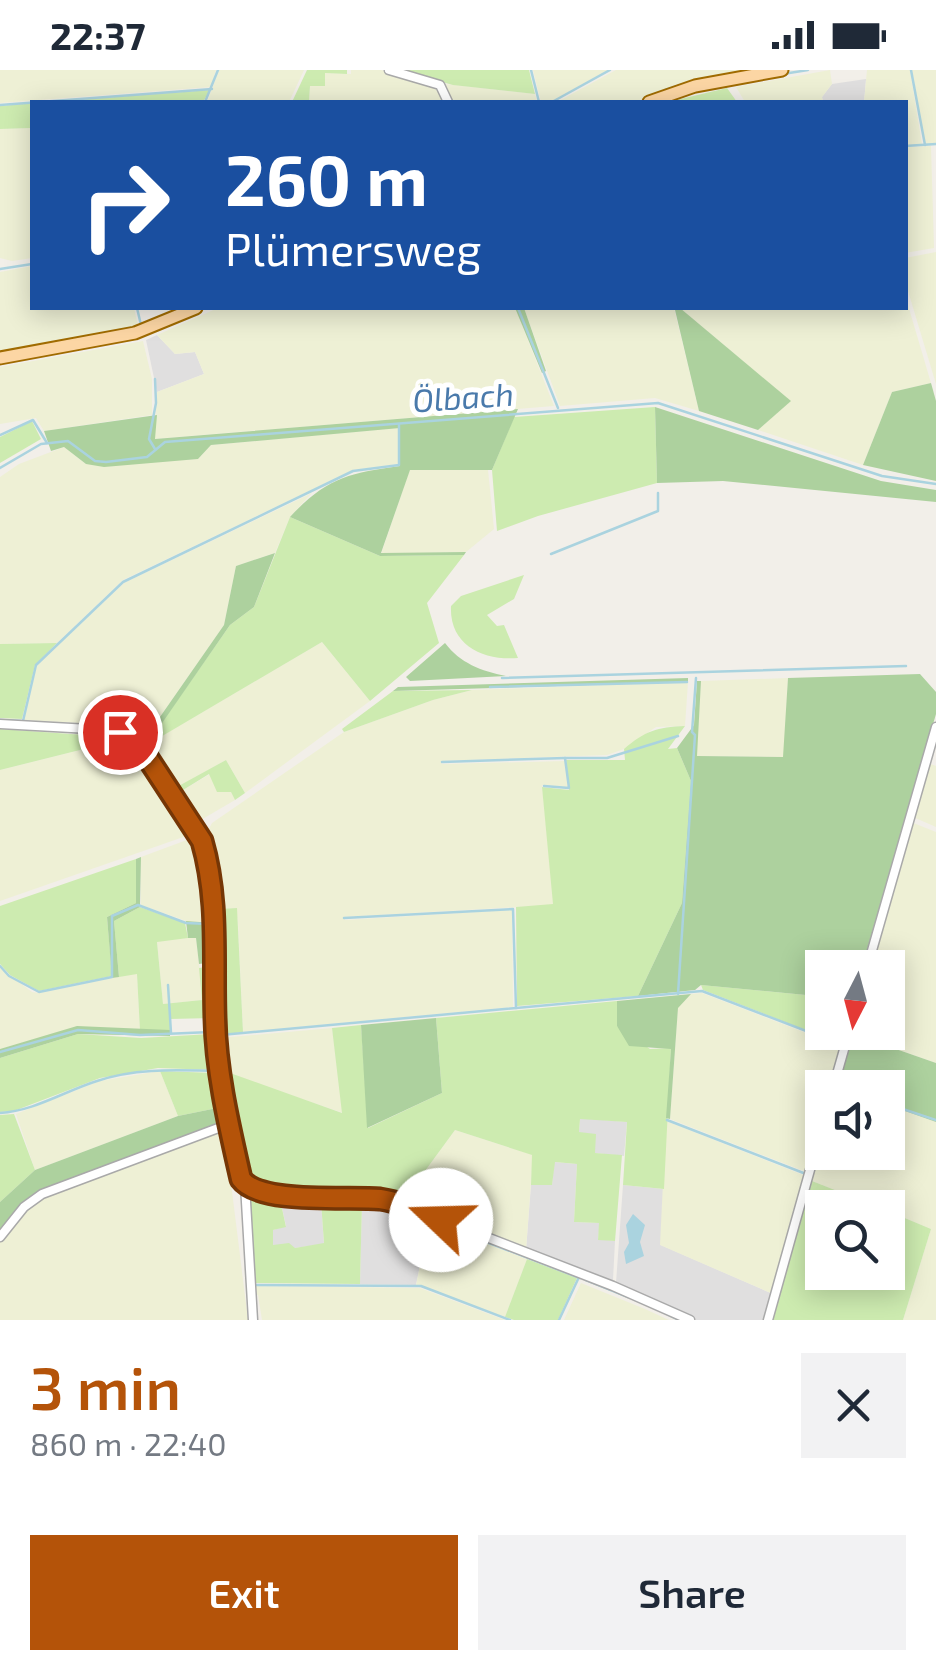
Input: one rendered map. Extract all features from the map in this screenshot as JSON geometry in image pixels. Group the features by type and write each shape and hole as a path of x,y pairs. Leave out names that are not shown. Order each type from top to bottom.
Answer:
{"main road":[{"path":"655,100 695,86 782,70"},
{"path":"0,358 142,331 191,310"}],"street":[{"path":"388,70 440,85 447,100"},
{"path":"0,724 107,730 131,736 202,841 215,927 216,1036 229,1124 245,1185 252,1320"},
{"path":"872,950 936,726"},
{"path":"0,1236 24,1207 42,1194 229,1124"},
{"path":"768,1320 810,1170"},
{"path":"245,1185 288,1196 396,1202 690,1320"}],"shaded area":[{"path":"866,79 864,100 823,100 832,84"},
{"path":"157,335 175,354 195,352 204,374 157,392 146,340"},
{"path":"580,1118 627,1122 624,1156 595,1153 579,1132"},
{"path":"554,1162 577,1164 574,1222 600,1223 598,1239 615,1241 610,1282 526,1250 531,1185 552,1185"},
{"path":"623,1185 664,1189 661,1245 773,1294 765,1320 696,1320 616,1283"},
{"path":"280,1199 321,1202 324,1244 273,1246 273,1230 286,1226"},
{"path":"362,1203 395,1207 429,1221 416,1285 360,1284"}],"green space":[{"path":"0,70 216,70 211,87 0,103"},
{"path":"219,70 304,70 290,100 208,100"},
{"path":"307,70 347,70 347,74 325,73 325,86 310,86 309,100 293,100"},
{"path":"351,70 381,70 410,78 434,87 444,100 309,100 310,86 325,73 351,74"},
{"path":"397,70 529,70 535,94 453,85"},
{"path":"533,70 608,70 554,100 540,100"},
{"path":"616,70 748,70 677,84 640,100 561,100"},
{"path":"830,70 832,84 823,100 744,100 736,87"},
{"path":"867,70 910,70 922,144 908,146 908,100 864,100"},
{"path":"912,70 936,70 936,144 925,144"},
{"path":"446,84 535,94 536,100 450,100"},
{"path":"727,88 736,100 676,100"},
{"path":"210,90 204,100 74,100"},
{"path":"30,103 30,128 0,129 0,106"},
{"path":"30,128 30,258 0,258 0,129"},
{"path":"931,146 934,248 908,252 908,147"},
{"path":"936,252 936,384 908,291 908,257"},
{"path":"30,266 30,310 134,310 138,326 0,351 0,272"},
{"path":"908,305 931,383 892,392 863,465 758,430 790,401 682,310 908,310"},
{"path":"213,310 516,310 554,406 154,439 157,392 204,374 195,352 175,354 157,335"},
{"path":"516,310 525,310 546,371 542,373"},
{"path":"525,310 674,310 699,411 655,398 560,406"},
{"path":"675,310 682,310 791,401 758,430 699,411"},
{"path":"143,341 152,379 152,415 44,431 36,418 0,424 0,367"},
{"path":"931,383 936,401 936,481 863,465 892,392"},
{"path":"655,407 657,483 497,531 492,470 514,417"},
{"path":"655,407 881,481 936,490 936,502 723,481 657,483"},
{"path":"518,409 492,470 410,470 381,553 466,552 464,555 380,556 290,517 315,494 339,480 400,466 400,428 211,445 198,459 104,467 86,464 64,447 51,451 44,431 157,415 155,439"},
{"path":"32,421 41,439 0,463 0,437"},
{"path":"398,428 398,464 353,470 123,580 57,643 0,644 0,477 19,464 64,447 86,464 198,459 211,445"},
{"path":"410,469 488,470 494,529 466,552 381,554"},
{"path":"312,493 290,517 275,553 236,566 224,625 153,727 24,720 37,665 124,583"},
{"path":"290,517 380,556 464,555 427,603 439,643 370,701 322,642 147,745 175,788 226,760 245,793 235,800 231,792 217,792 209,774 175,795 132,733 91,724 158,728 230,625 254,607"},
{"path":"275,553 254,607 230,625 158,729 153,727 224,625 236,566"},
{"path":"524,575 514,599 487,615 497,626 504,625 518,658 492,657 471,648 456,631 451,606 461,596"},
{"path":"322,642 370,701 245,793 226,760 175,789 146,745"},
{"path":"57,643 35,665 22,719 0,718 0,644"},
{"path":"445,643 472,665 506,676 410,681 406,677"},
{"path":"920,674 936,692 936,714 867,950 805,950 805,995 701,985 695,990 638,996 682,903 691,781 677,748 694,725 697,681 701,681 697,756 783,757 788,678"},
{"path":"688,678 688,682 393,691 398,687"},
{"path":"788,678 784,757 696,756 701,681"},
{"path":"688,682 685,726 656,727 624,749 607,755 441,761 565,761 568,787 542,785 554,905 344,917 345,920 512,910 513,1007 243,1032 236,908 218,909 206,834 212,823 344,732 433,700 472,690"},
{"path":"472,690 344,732 342,729 393,691"},
{"path":"685,726 668,749 677,748 691,781 682,903 638,996 517,1006 516,907 553,904 542,787 569,790 566,760 625,760 624,749 645,734"},
{"path":"0,729 128,738 0,770"},
{"path":"128,738 192,834 0,901 0,770"},
{"path":"928,763 936,766 936,827 913,817"},
{"path":"210,774 220,790 231,792 235,800 194,824 175,795"},
{"path":"911,822 936,832 936,1063 899,1050 905,1050 905,950 876,950"},
{"path":"195,837 203,853 213,923 186,921 141,905 141,857"},
{"path":"141,857 140,907 114,921 119,977 112,978 107,917 136,903 136,859"},
{"path":"136,859 136,903 107,917 112,976 39,991 10,975 0,964 0,906"},
{"path":"140,907 185,923 188,938 157,942 163,1004 202,1000 199,968 212,966 213,1018 170,1019 170,1030 140,1031 137,974 119,977 114,921"},
{"path":"237,908 243,1032 220,1035 218,909"},
{"path":"186,921 213,923 213,962 199,964 196,938 188,938"},
{"path":"196,937 203,1000 163,1004 157,941"},
{"path":"0,968 39,993 137,973 140,1031 77,1027 0,1049"},
{"path":"701,985 805,995 805,1030 703,990"},
{"path":"702,993 805,1033 805,1050 839,1050 834,1070 805,1070 806,1172 670,1119 678,1007 691,994"},
{"path":"691,994 678,1008 670,1119 666,1118 671,1049 629,1046 617,1026 617,1001"},
{"path":"617,1001 617,1026 650,1049 671,1048 664,1189 623,1185 627,1122 580,1119 579,1132 596,1134 595,1153 622,1155 615,1241 598,1240 599,1223 574,1222 577,1164 555,1162 552,1185 531,1185 532,1155 455,1130 403,1201 384,1194 318,1192 249,1182 230,1073 342,1113 332,1028 361,1025 368,1128 442,1093 436,1018"},
{"path":"436,1018 442,1093 367,1128 361,1025"},
{"path":"77,1026 170,1030 170,1036 78,1034 0,1058 0,1049"},
{"path":"332,1028 343,1113 223,1072 219,1038"},
{"path":"78,1034 141,1038 211,1034 215,1070 158,1068 100,1078 14,1111 0,1112 0,1058"},
{"path":"848,1050 899,1050 936,1063 936,1122 905,1111 905,1070 843,1070"},
{"path":"160,1071 178,1116 35,1170 16,1114 100,1081"},
{"path":"160,1071 215,1073 222,1107 178,1116"},
{"path":"223,1072 230,1073 249,1182 242,1178"},
{"path":"222,1107 225,1118 221,1123 40,1192 0,1233 0,1202 35,1170 178,1116"},
{"path":"905,1111 936,1122 936,1320 903,1320 931,1229 905,1218 905,1190 835,1190 812,1181 815,1170 905,1170"},
{"path":"14,1114 35,1170 0,1202 0,1115"},
{"path":"666,1121 806,1176 773,1294 660,1245"},
{"path":"221,1130 225,1135 248,1320 0,1320 0,1241 26,1209 43,1196"},
{"path":"455,1130 533,1155 526,1250 403,1201"},
{"path":"812,1181 835,1190 809,1190"},
{"path":"249,1195 280,1199 286,1227 273,1230 273,1245 289,1243 295,1248 324,1243 321,1202 362,1203 360,1284 252,1283"},
{"path":"805,1205 805,1290 905,1290 905,1218 931,1229 903,1320 772,1320"},
{"path":"429,1221 527,1259 505,1317 416,1285"},
{"path":"527,1259 577,1278 558,1320 505,1317"},
{"path":"581,1283 645,1309 669,1320 564,1320"},
{"path":"252,1286 420,1288 505,1320 262,1320 258,1295 253,1294"}],"water":[{"path":"633,1214 645,1225 640,1242 644,1256 626,1264 626,1225"}],"waterway":[{"path":"206,100 218,70"},
{"path":"531,70 538,100"},
{"path":"556,100 610,70"},
{"path":"783,74 808,70"},
{"path":"911,70 925,145"},
{"path":"665,90 681,85"},
{"path":"66,100 212,89"},
{"path":"0,105 30,103"},
{"path":"908,146 936,144"},
{"path":"0,269 30,264"},
{"path":"137,310 141,325"},
{"path":"519,310 558,408"},
{"path":"155,379 156,403 149,439 155,449"},
{"name":"Ölbach","path":"0,468 41,444 68,441 95,461 106,462 147,457 165,442 658,403 882,476 936,484"},
{"path":"0,435 33,420 47,443"},
{"path":"0,720 23,721 36,665 123,582 353,471 399,465 399,425"},
{"path":"551,554 658,511 658,493"},
{"path":"502,678 906,666"},
{"path":"678,994 696,678"},
{"path":"490,687 687,682"},
{"path":"544,786 569,788 565,758 607,758 678,736"},
{"path":"442,762 565,758"},
{"path":"0,966 9,976 39,992 112,977 112,916 138,905 186,923 210,924"},
{"path":"344,918 513,909 516,1008"},
{"path":"168,985 171,1033"},
{"path":"221,1035 702,991 805,1031"},
{"path":"0,1052 78,1030 140,1035 211,1032"},
{"path":"0,1113 25,1109 126,1074 215,1071"},
{"path":"905,1110 936,1120"},
{"path":"667,1120 806,1174"},
{"path":"391,1205 404,1210"},
{"path":"419,1216 580,1278"},
{"path":"559,1320 579,1277"},
{"path":"586,1280 628,1297"},
{"path":"251,1285 421,1286 510,1320"},
{"path":"663,1312 679,1320"}],"route":[{"path":"120,732 136,740 206,853 215,927 214,1018 220,1073 241,1179 254,1189 288,1196 396,1202 441,1220"}]}
